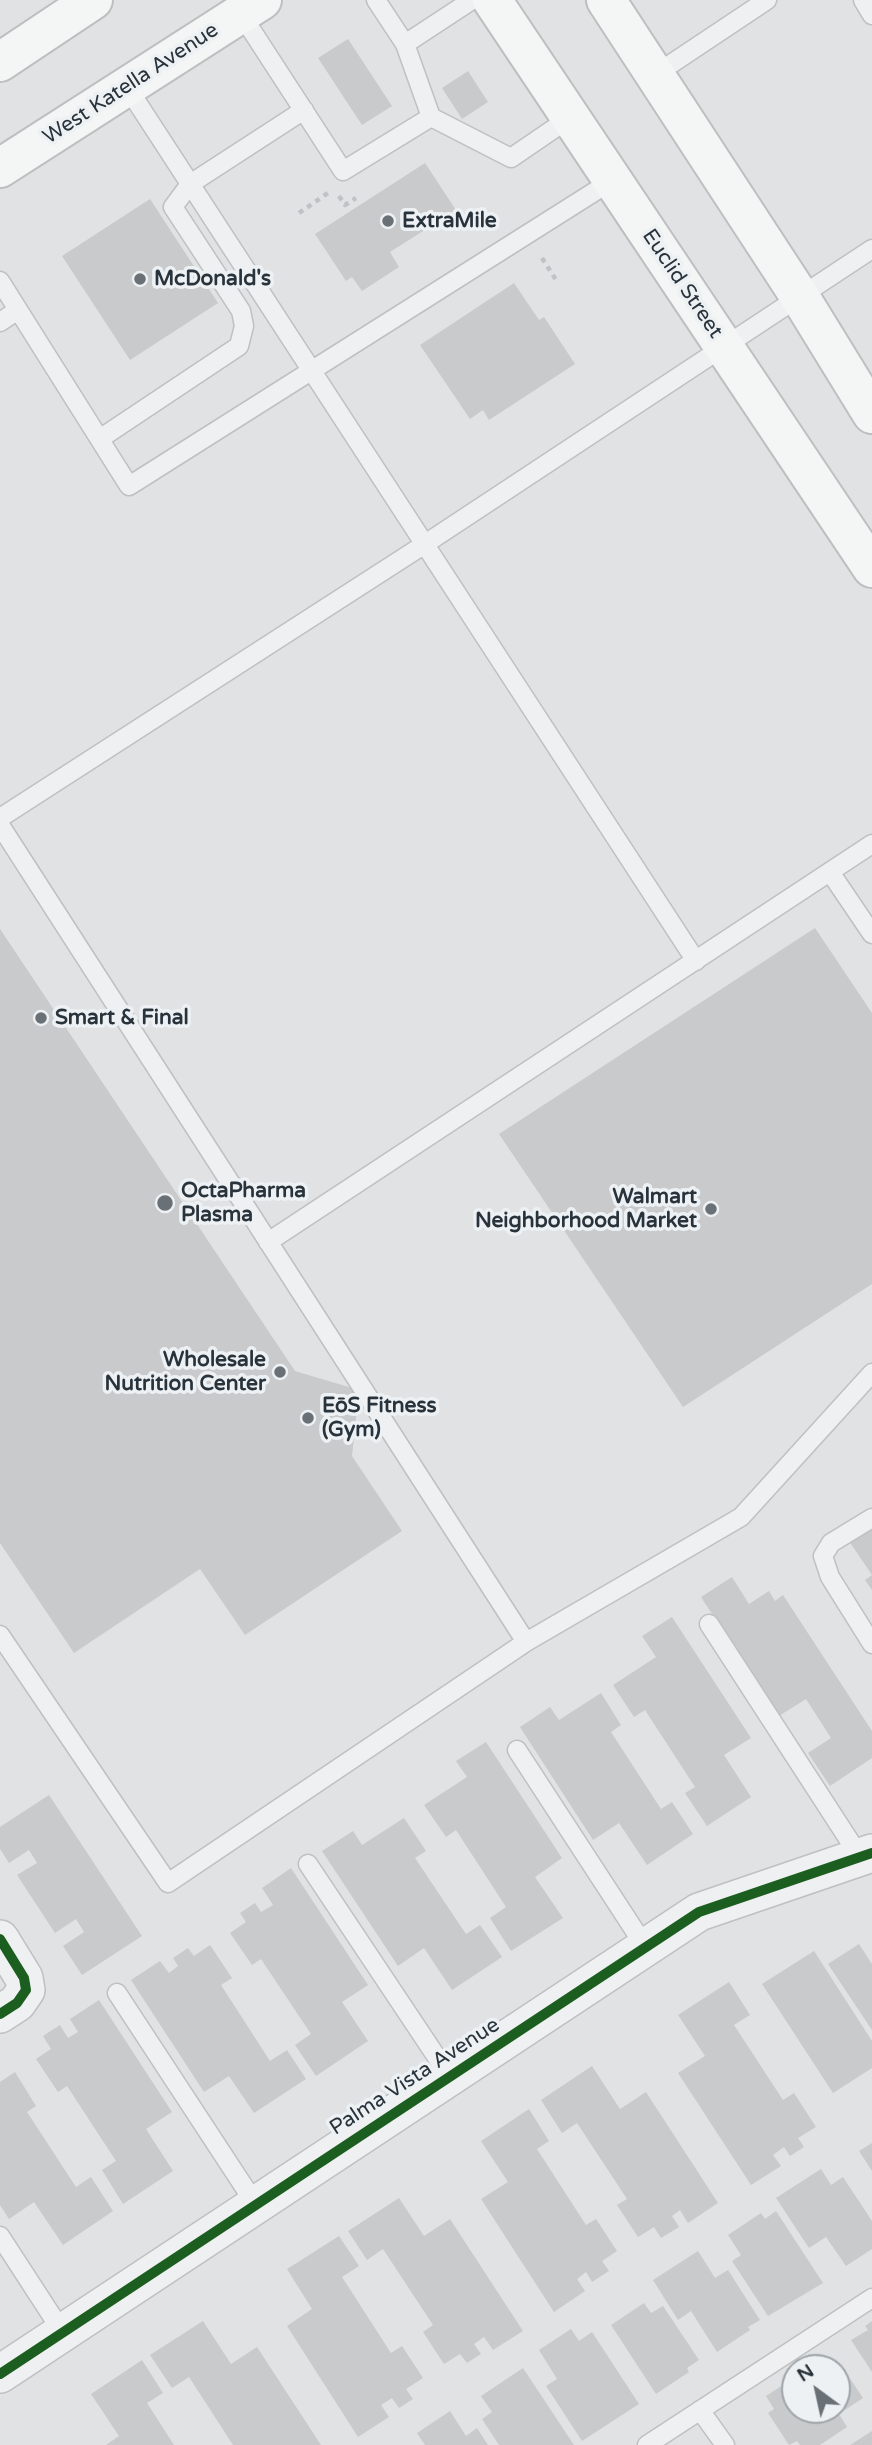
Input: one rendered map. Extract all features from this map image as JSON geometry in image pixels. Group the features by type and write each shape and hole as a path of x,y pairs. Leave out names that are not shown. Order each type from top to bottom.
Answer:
{"main road":[{"path":"0,62 93,0"},
{"name":"Euclid Street","path":"492,0 872,568"},
{"path":"606,0 800,297 872,414"},
{"name":"West Katella Avenue","path":"0,168 252,7"}],"street":[{"name":"Palma Vista Avenue","path":"0,2374 699,1912 866,1855"},
{"path":"0,1939 24,1979 26,1990 17,2003 0,2014"}],"lane":[{"path":"376,0 405,44 431,117 511,158 571,117"},
{"path":"405,44 472,0"},
{"path":"656,74 767,0"},
{"path":"863,0 872,15"},
{"path":"252,7 304,110 344,171 431,117"},
{"path":"127,87 696,961"},
{"path":"101,438 239,346 244,326 241,311 173,207 190,184 304,110"},
{"path":"0,281 129,486 613,180"},
{"path":"0,818 425,544 872,249"},
{"path":"0,322 18,310"},
{"path":"0,825 526,1642"},
{"path":"268,1242 872,844"},
{"path":"830,872 872,933"},
{"path":"0,1635 168,1883 526,1642 741,1517 872,1373"},
{"path":"872,1518 831,1543 823,1556 830,1577 872,1644"},
{"path":"709,1624 866,1855"},
{"path":"517,1750 646,1948"},
{"path":"308,1864 450,2077"},
{"path":"117,1993 256,2205"},
{"path":"0,2236 63,2333"},
{"path":"647,2445 872,2298"},
{"path":"700,2410 725,2445"}],"path":[{"path":"542,258 558,283"}],"building":[{"path":"348,39 392,106 362,125 318,58"},
{"path":"468,71 488,102 462,119 442,88"},
{"path":"425,163 456,210 390,252 399,267 362,291 352,277 346,281 315,234"},
{"name":"McDonald's","path":"150,199 218,303 130,360 62,256"},
{"path":"514,283 539,320 544,317 575,364 489,420 483,410 470,419 420,345"},
{"name":"Walmart Neighborhood Market","path":"815,928 872,1013 872,1284 683,1407 499,1134"},
{"path":"0,929 295,1371 359,1390 352,1456 402,1531 245,1635 200,1569 74,1653 0,1543"},
{"path":"872,1526 872,1575 849,1541"},
{"path":"872,1575 872,1590 865,1580"},
{"path":"732,1577 749,1604 769,1591 775,1601 783,1595 872,1731 872,1758 830,1786 808,1753 831,1738 806,1699 779,1716 701,1597"},
{"path":"672,1617 751,1738 724,1755 751,1797 707,1826 685,1793 695,1787 645,1710 634,1717 613,1685 656,1657 642,1636"},
{"path":"601,1693 621,1725 611,1732 661,1809 672,1802 693,1834 647,1865 619,1823 593,1840 520,1727 550,1707 559,1720"},
{"path":"486,1742 562,1858 535,1877 563,1918 511,1951 490,1918 506,1907 456,1830 446,1837 424,1805 467,1777 456,1761"},
{"path":"49,1795 142,1936 82,1975 63,1946 84,1932 76,1919 55,1933 17,1875 37,1863 29,1850 9,1863 0,1849 0,1827"},
{"path":"404,1818 426,1851 415,1858 466,1934 480,1925 502,1957 452,1990 424,1948 398,1966 322,1851 353,1831 362,1845"},
{"path":"291,1868 368,1985 342,2002 368,2041 316,2076 295,2045 311,2034 261,1959 252,1965 230,1933 246,1922 240,1913 255,1903 261,1912 273,1905 262,1888"},
{"path":"859,1944 872,1964 872,2030 828,1964"},
{"path":"210,1945 232,1978 221,1985 270,2061 287,2050 306,2079 254,2113 229,2076 204,2092 131,1980 160,1961 169,1973 178,1966 173,1958 188,1948 194,1956"},
{"path":"814,1951 872,2041 872,2068 833,2093 762,1984"},
{"path":"729,1982 750,2015 734,2025 783,2100 794,2093 816,2127 798,2138 804,2147 790,2156 784,2147 773,2155 781,2166 751,2185 678,2073 705,2056 678,2015"},
{"path":"99,2000 172,2112 146,2129 173,2171 123,2204 102,2170 116,2161 67,2086 58,2092 36,2059 51,2049 43,2036 60,2025 68,2038 78,2032 70,2019"},
{"path":"592,2066 620,2109 646,2092 718,2203 688,2223 680,2210 672,2216 679,2227 661,2238 654,2227 638,2237 617,2205 627,2199 577,2123 562,2133 541,2100"},
{"path":"15,2072 36,2106 27,2112 76,2187 91,2177 113,2211 63,2245 34,2202 9,2219 0,2205 0,2082"},
{"path":"529,2109 549,2141 537,2149 586,2225 596,2219 617,2251 602,2261 609,2271 592,2282 586,2272 577,2279 585,2291 554,2312 481,2199 508,2182 481,2141"},
{"path":"872,2143 872,2171 859,2151"},
{"path":"821,2169 831,2185 843,2177 872,2221 872,2249 846,2266 826,2237 809,2248 776,2198"},
{"path":"399,2198 424,2236 450,2219 523,2331 493,2350 484,2337 474,2344 481,2354 467,2363 460,2354 444,2364 423,2332 433,2325 383,2249 367,2260 348,2231"},
{"path":"776,2211 823,2283 768,2316 732,2261 741,2255 728,2235 761,2213 765,2219"},
{"path":"339,2236 359,2266 342,2277 391,2353 402,2346 423,2378 406,2389 413,2399 399,2408 392,2398 381,2405 389,2417 358,2437 287,2326 312,2309 287,2269"},
{"path":"698,2251 715,2278 728,2270 760,2320 717,2352 691,2311 678,2320 653,2280"},
{"path":"644,2303 651,2313 663,2306 699,2360 687,2368 689,2372 656,2394 611,2325"},
{"path":"203,2321 231,2364 257,2347 321,2445 233,2445 189,2377 172,2388 150,2355"},
{"path":"872,2321 872,2372 851,2340 868,2330 865,2326"},
{"path":"571,2329 579,2341 592,2332 639,2404 582,2441 546,2386 557,2379 539,2350"},
{"path":"142,2360 163,2393 147,2403 174,2445 106,2445 119,2436 91,2394"},
{"path":"523,2368 574,2445 499,2445 482,2419 492,2412 481,2396"},
{"path":"851,2380 863,2398 851,2406"},
{"path":"781,2386 781,2424 845,2424 847,2427 820,2445 800,2445 797,2441 789,2445 768,2413 774,2409 766,2396"},
{"path":"450,2411 466,2436 477,2428 488,2445 425,2445 417,2433"},
{"path":"872,2431 872,2445 850,2445"}],"cycle path":[{"path":"0,2374 699,1912 872,1853"},
{"path":"0,1939 24,1978 26,1990 17,2003 0,2014"}],"place":[{"name":"ExtraMile","path":"388,221"},
{"name":"McDonald's","path":"140,279"},
{"name":"Smart & Final","path":"41,1018"},
{"name":"OctaPharma Plasma","path":"165,1203"},
{"name":"Walmart Neighborhood Market","path":"711,1209"},
{"name":"Wholesale Nutrition Center","path":"280,1372"},
{"name":"EōS Fitness (Gym)","path":"308,1418"}]}
